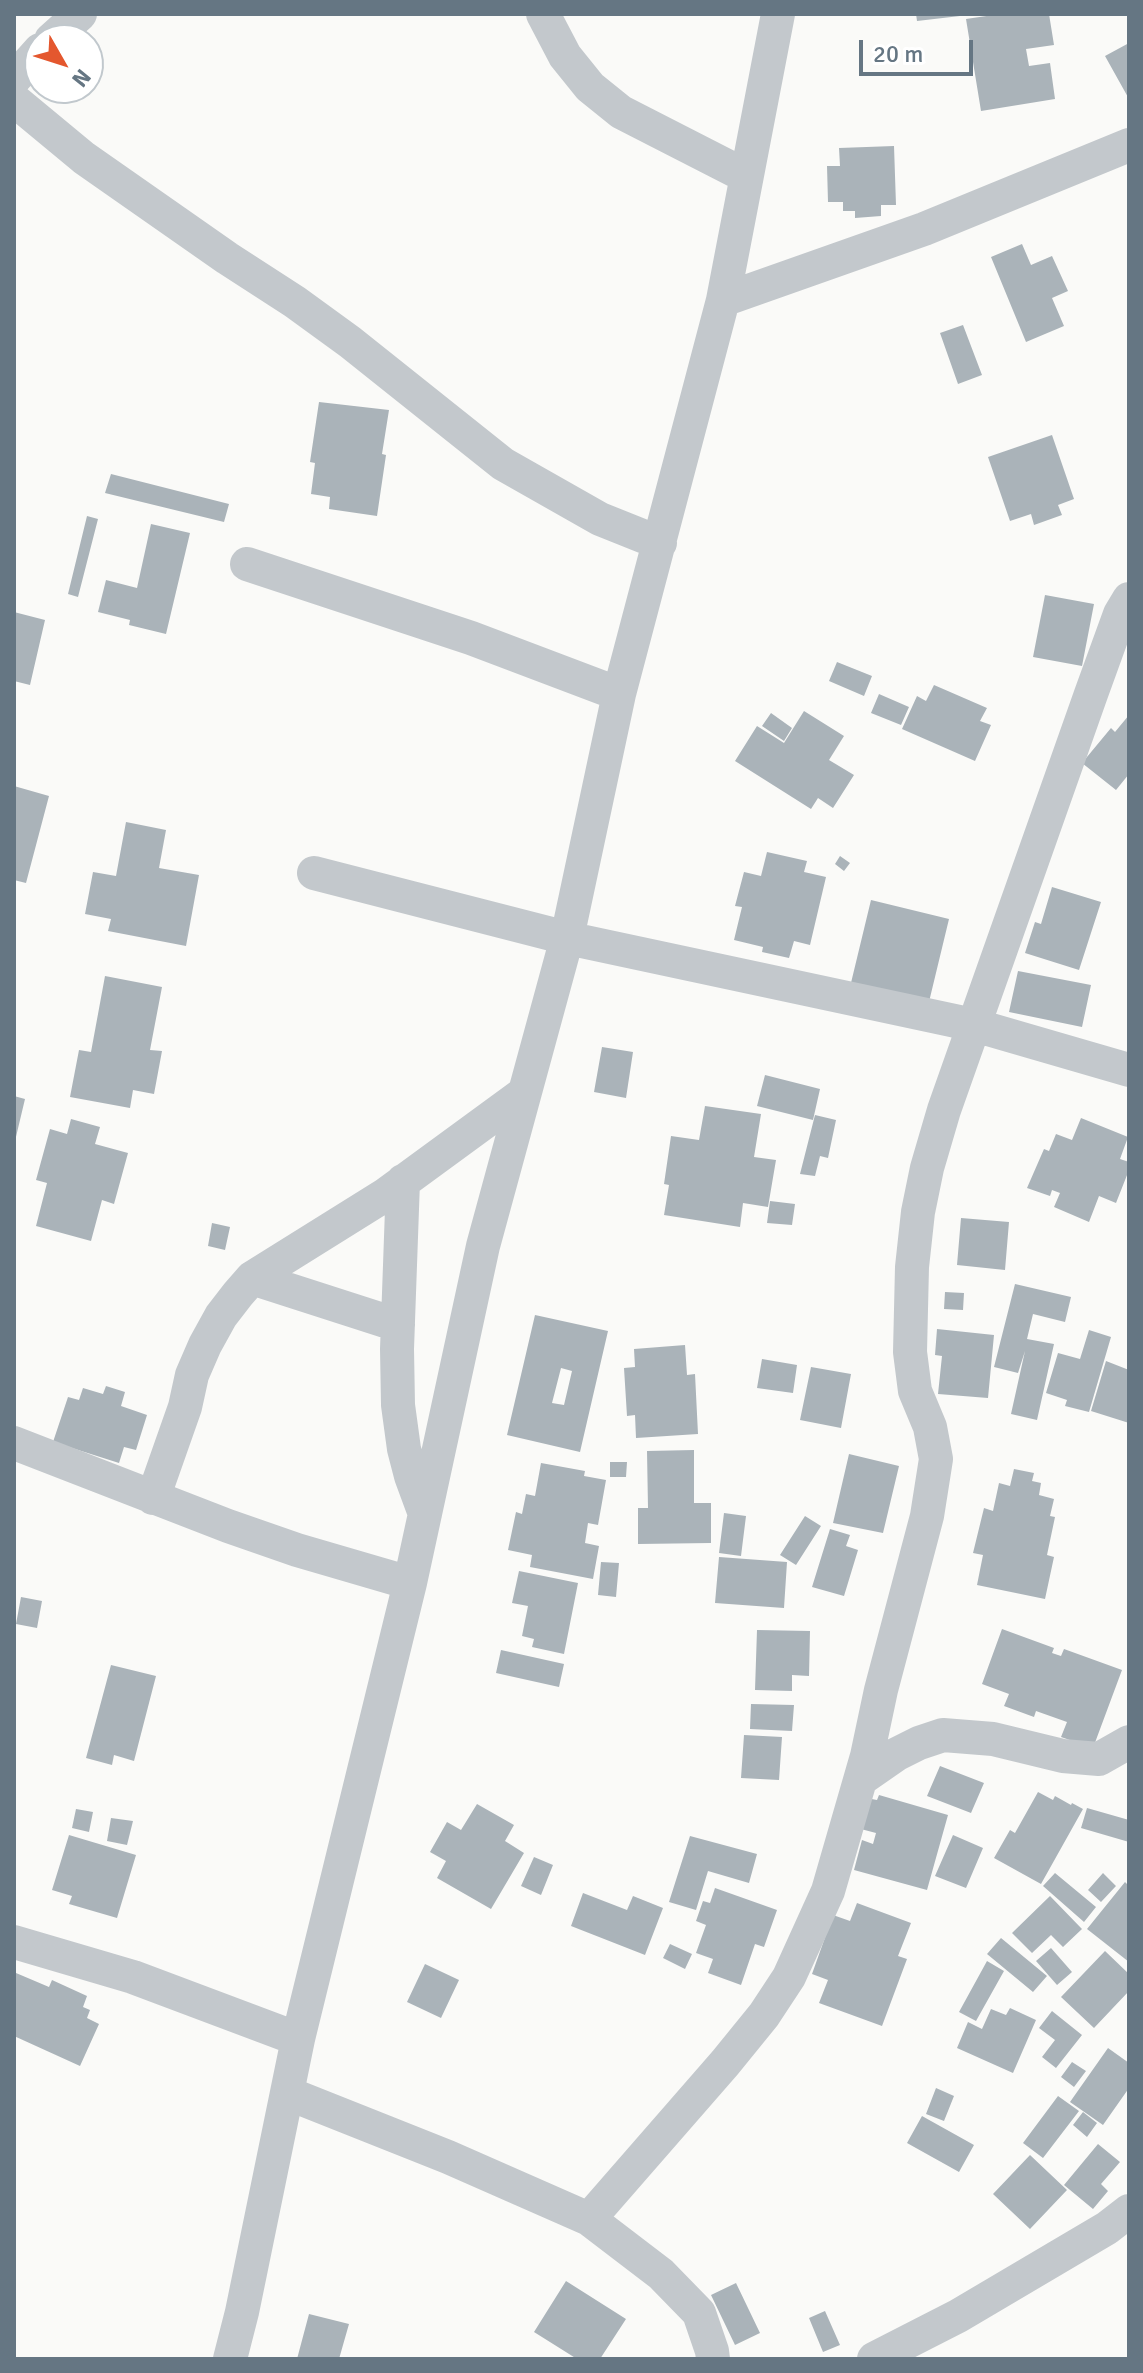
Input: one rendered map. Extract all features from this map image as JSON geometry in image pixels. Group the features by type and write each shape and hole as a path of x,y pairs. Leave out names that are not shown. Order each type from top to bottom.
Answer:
{"street":[{"path":"543,14 565,56 590,87 621,112 746,176"},
{"path":"230,2359 298,2039 410,1583 483,1246 567,938 619,694 723,300 778,14"},
{"path":"14,100 95,167 350,342 503,464 600,519 660,543"},
{"path":"723,300 924,229 1129,145"},
{"path":"247,564 471,638 619,694"},
{"path":"589,2219 764,2015 789,1977 828,1891 861,1779 927,1516 936,1459 930,1427 915,1391 910,1352 912,1267 927,1168 944,1110 1091,694 1120,614 1129,599"},
{"path":"314,873 567,938 974,1025 1129,1070"},
{"path":"153,1498 185,1407 192,1375 205,1345 221,1316 252,1278 356,1214 523,1094"},
{"path":"403,1181 398,1405 404,1449 425,1514"},
{"path":"252,1278 398,1325"},
{"path":"14,1443 297,1550 410,1583"},
{"path":"861,1779 897,1754 943,1735 993,1739 1063,1756 1099,1759 1129,1742"},
{"path":"14,1942 133,1977 298,2039"},
{"path":"287,2093 461,2162 589,2219 661,2274 699,2313 713,2359"},
{"path":"874,2359 958,2316 1107,2228 1129,2211"}],"building":[{"path":"916,14 960,14 960,16 917,21"},
{"path":"1000,14 1049,14 1054,45 1026,49 1029,66 1050,63 1055,99 981,111 966,19"},
{"path":"1129,43 1129,99 1105,56"},
{"path":"894,146 896,205 881,205 881,216 855,218 855,211 843,211 843,202 828,202 827,166 840,166 839,148"},
{"path":"1022,244 1031,265 1052,256 1068,291 1052,298 1064,326 1026,342 991,257"},
{"path":"963,325 982,375 958,384 940,333"},
{"path":"319,402 389,410 377,516 329,509 330,497 311,494 315,463 310,462"},
{"path":"1052,435 1074,499 1058,505 1062,515 1034,525 1031,514 1010,521 988,457"},
{"path":"111,474 229,504 224,522 105,493"},
{"path":"87,516 98,519 78,597 68,594"},
{"path":"151,524 190,533 166,634 129,625 130,620 98,612 106,580 137,588"},
{"path":"1045,595 1094,604 1082,666 1033,657"},
{"path":"14,612 45,620 30,685 14,681"},
{"path":"837,662 872,676 864,696 829,681"},
{"path":"934,685 987,708 980,721 991,725 975,761 902,729 917,696 926,701"},
{"path":"879,694 909,707 901,725 871,713"},
{"path":"804,711 844,736 829,760 854,775 833,808 818,798 811,809 735,761 757,726 784,743"},
{"path":"771,713 792,728 784,741 762,726"},
{"path":"1129,715 1129,774 1116,790 1082,763 1111,728 1115,732"},
{"path":"14,786 49,796 26,883 14,880"},
{"path":"126,822 166,830 159,868 199,875 186,946 108,931 111,919 85,914 93,872 116,876"},
{"path":"767,852 807,861 804,872 826,877 810,945 794,941 789,958 762,952 763,947 734,940 742,907 735,906 744,872 761,876"},
{"path":"840,856 850,863 844,871 835,864"},
{"path":"1052,887 1101,902 1079,970 1025,953 1035,922 1041,924"},
{"path":"871,900 949,919 928,1006 850,987"},
{"path":"1018,971 1091,985 1082,1027 1009,1012"},
{"path":"105,976 162,987 150,1050 162,1051 154,1094 133,1090 130,1108 70,1097 79,1050 91,1052"},
{"path":"602,1047 633,1052 626,1098 594,1092"},
{"path":"765,1075 820,1089 813,1120 757,1106"},
{"path":"14,1096 25,1099 15,1141 14,1140"},
{"path":"705,1106 761,1114 754,1157 776,1160 768,1207 743,1203 740,1227 664,1215 669,1185 664,1184 671,1136 699,1140"},
{"path":"815,1115 836,1120 828,1158 820,1156 815,1176 800,1174"},
{"path":"1081,1118 1128,1137 1120,1159 1129,1162 1129,1170 1116,1203 1099,1196 1089,1222 1054,1207 1060,1193 1052,1190 1050,1196 1027,1188 1044,1149 1049,1151 1056,1134 1072,1140"},
{"path":"71,1119 100,1127 95,1144 128,1153 114,1204 102,1200 91,1241 36,1226 47,1183 36,1180 50,1129 67,1134"},
{"path":"770,1201 795,1204 792,1225 767,1223"},
{"path":"961,1218 1009,1222 1005,1270 957,1265"},
{"path":"212,1223 230,1227 225,1250 208,1246"},
{"path":"1015,1284 1071,1297 1065,1322 1033,1314 1027,1339 1054,1344 1037,1420 1011,1414 1025,1351 1018,1373 994,1367"},
{"path":"945,1292 964,1293 963,1310 944,1309"},
{"path":"535,1315 608,1331 580,1452 507,1435","holes":["561,1368 572,1371 564,1405 552,1403"]},
{"path":"937,1329 994,1335 988,1398 938,1394 942,1356 935,1355"},
{"path":"1089,1330 1111,1337 1089,1412 1065,1406 1067,1400 1046,1393 1058,1353 1080,1359"},
{"path":"685,1345 687,1375 695,1374 698,1434 636,1438 635,1415 627,1416 624,1368 635,1367 634,1349"},
{"path":"762,1359 797,1365 793,1393 757,1388"},
{"path":"1106,1361 1129,1370 1129,1423 1091,1411"},
{"path":"811,1367 851,1374 841,1428 800,1420"},
{"path":"106,1386 125,1392 121,1406 147,1415 136,1450 124,1447 119,1463 53,1442 68,1397 79,1400 83,1388 103,1394"},
{"path":"694,1450 694,1503 711,1503 711,1543 638,1544 638,1508 648,1508 647,1451"},
{"path":"849,1454 899,1466 883,1533 833,1523"},
{"path":"610,1462 627,1462 626,1477 610,1477"},
{"path":"541,1463 585,1471 584,1476 606,1480 598,1525 588,1523 585,1543 599,1546 593,1579 530,1567 532,1555 508,1550 516,1512 522,1514 526,1494 535,1496"},
{"path":"1014,1469 1034,1473 1032,1481 1041,1483 1039,1495 1054,1499 1050,1516 1055,1517 1047,1555 1054,1557 1045,1599 977,1585 983,1555 973,1553 984,1508 993,1511 999,1483 1010,1486"},
{"path":"724,1513 746,1516 741,1556 719,1553"},
{"path":"805,1516 821,1526 796,1565 780,1555"},
{"path":"830,1529 850,1535 846,1546 858,1550 844,1596 812,1587"},
{"path":"719,1557 787,1562 784,1608 715,1603"},
{"path":"601,1562 619,1563 616,1597 598,1595"},
{"path":"519,1571 578,1583 564,1654 532,1647 534,1639 522,1636 528,1606 512,1603"},
{"path":"21,1597 42,1601 37,1628 16,1624"},
{"path":"1002,1629 1054,1648 1052,1653 1061,1656 1064,1649 1122,1670 1093,1748 1061,1737 1067,1722 1036,1711 1034,1717 1004,1706 1009,1694 982,1684"},
{"path":"757,1630 810,1631 809,1676 792,1675 792,1691 755,1690"},
{"path":"501,1650 564,1664 559,1687 496,1673"},
{"path":"111,1665 156,1676 134,1761 114,1755 112,1765 86,1758"},
{"path":"751,1704 794,1705 792,1731 750,1729"},
{"path":"744,1735 782,1737 779,1780 741,1778"},
{"path":"940,1766 984,1783 971,1813 927,1796"},
{"path":"1038,1792 1083,1809 1041,1884 994,1858 1010,1830 1015,1833"},
{"path":"879,1795 948,1815 927,1890 854,1870 862,1840 873,1844 876,1833 857,1828 866,1798 877,1800"},
{"path":"477,1804 514,1825 505,1841 524,1853 491,1909 437,1878 446,1861 430,1852 447,1822 461,1830"},
{"path":"1087,1808 1129,1820 1129,1842 1081,1828"},
{"path":"76,1809 93,1812 89,1832 72,1828"},
{"path":"111,1818 133,1821 127,1845 107,1841"},
{"path":"69,1835 136,1855 117,1918 69,1904 72,1896 52,1890"},
{"path":"953,1835 983,1848 966,1888 935,1876"},
{"path":"690,1836 757,1854 749,1883 708,1871 696,1910 669,1902"},
{"path":"534,1857 553,1865 541,1895 521,1886"},
{"path":"1055,1873 1096,1907 1084,1922 1043,1886"},
{"path":"1103,1873 1116,1886 1101,1902 1088,1890"},
{"path":"1125,1882 1129,1886 1129,1962 1087,1929"},
{"path":"715,1888 777,1910 764,1947 755,1944 741,1985 708,1973 713,1959 696,1953 706,1925 696,1921 703,1901 710,1903"},
{"path":"583,1893 627,1910 633,1896 663,1908 645,1955 571,1926"},
{"path":"1050,1896 1082,1929 1063,1947 1051,1935 1032,1953 1012,1933"},
{"path":"857,1903 911,1923 898,1956 907,1959 882,2026 819,2003 828,1980 812,1974 833,1915 850,1921"},
{"path":"1001,1938 1047,1976 1033,1992 987,1954"},
{"path":"670,1944 692,1954 685,1969 663,1958"},
{"path":"1051,1948 1072,1972 1057,1985 1036,1961"},
{"path":"1105,1951 1129,1974 1129,1991 1094,2028 1061,1997"},
{"path":"987,1961 1004,1971 976,2021 959,2012"},
{"path":"425,1964 459,1980 441,2018 407,2002"},
{"path":"16,1973 49,1987 52,1980 87,1996 83,2007 90,2010 87,2018 99,2024 80,2066 14,2036"},
{"path":"1010,2008 1036,2020 1013,2073 957,2048 968,2022 982,2029 991,2009 1006,2015"},
{"path":"1052,2011 1082,2035 1056,2068 1042,2057 1055,2040 1039,2028"},
{"path":"1108,2048 1129,2063 1129,2088 1103,2125 1070,2102"},
{"path":"1072,2062 1086,2071 1074,2087 1061,2077"},
{"path":"936,2088 954,2096 944,2121 926,2114"},
{"path":"1058,2096 1079,2111 1043,2158 1023,2143"},
{"path":"1083,2112 1097,2123 1087,2137 1073,2125"},
{"path":"922,2116 974,2145 959,2172 907,2143"},
{"path":"1098,2144 1120,2162 1101,2184 1108,2191 1093,2209 1064,2185"},
{"path":"1030,2155 1067,2190 1030,2229 993,2194"},
{"path":"566,2281 626,2319 600,2359 577,2359 534,2332"},
{"path":"736,2283 760,2333 735,2345 711,2295"},
{"path":"825,2311 840,2345 823,2352 809,2318"},
{"path":"309,2314 349,2324 339,2359 297,2359"}]}
